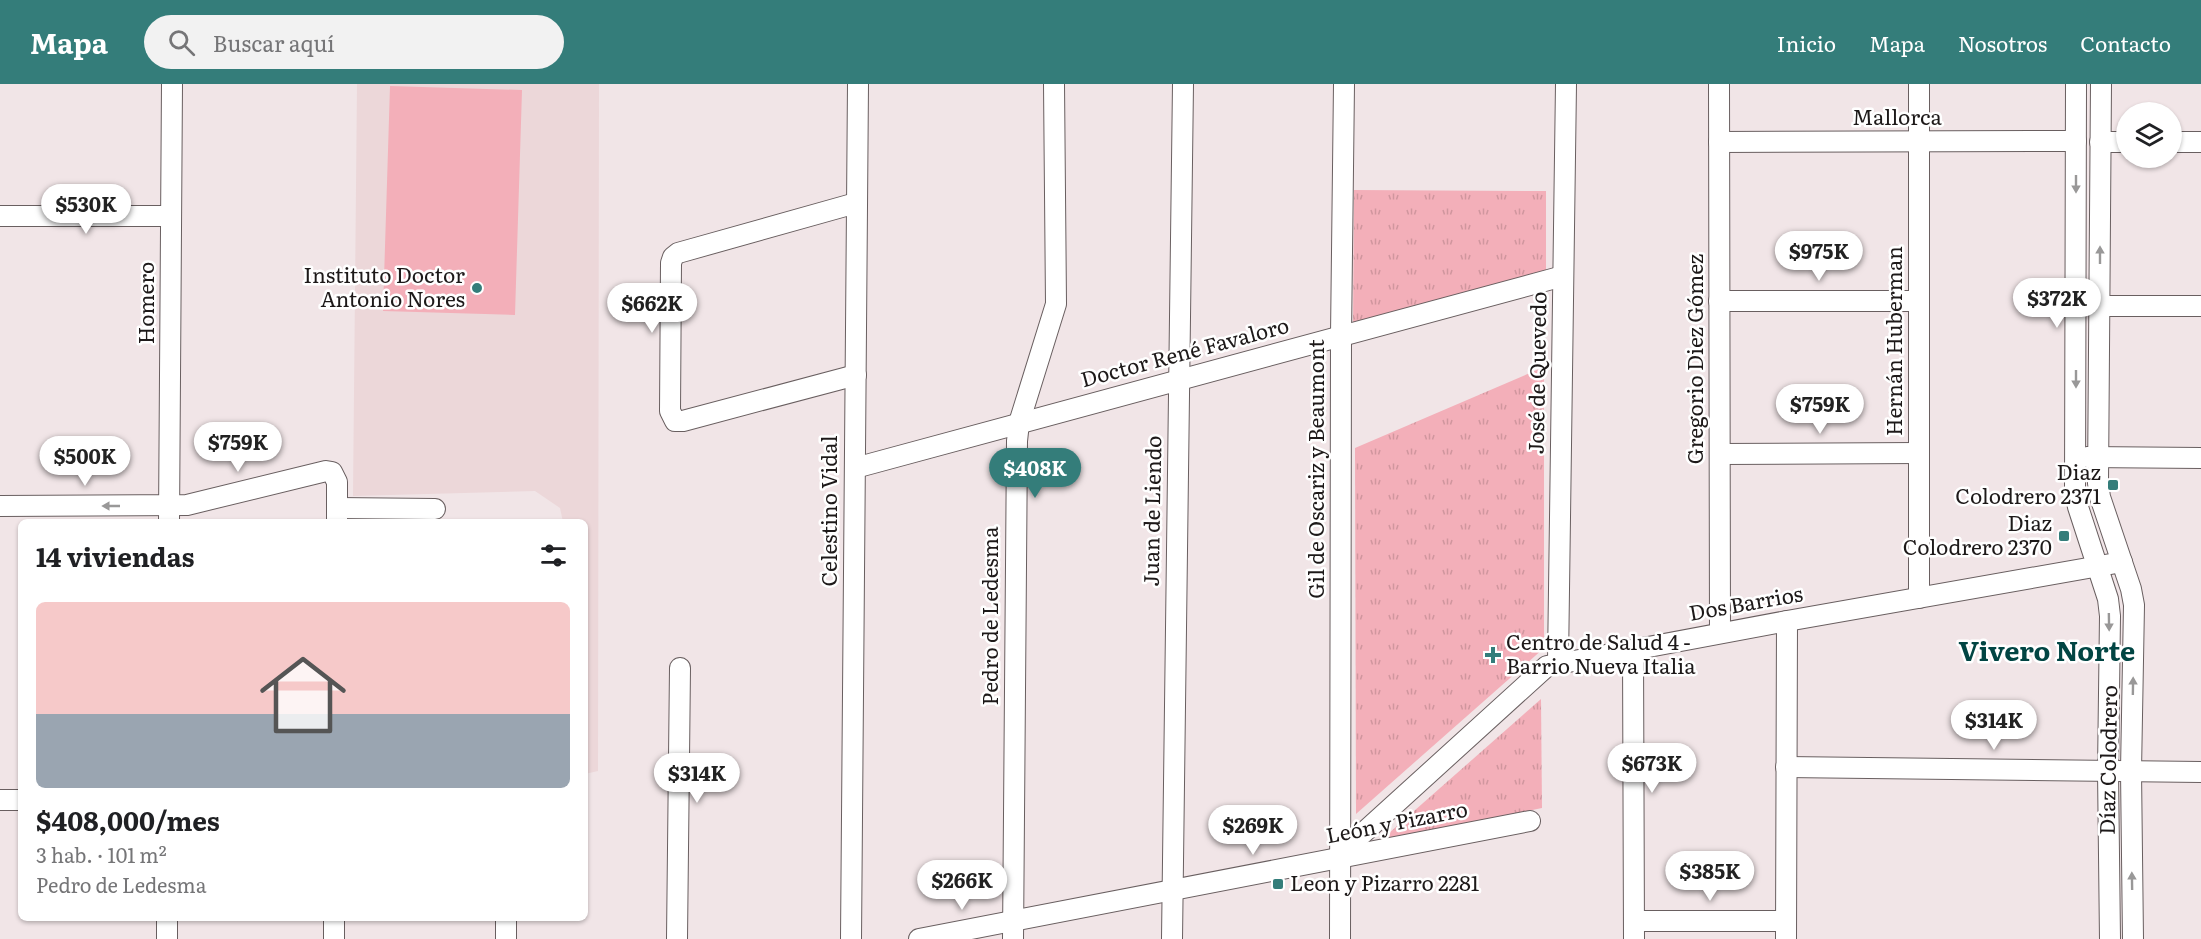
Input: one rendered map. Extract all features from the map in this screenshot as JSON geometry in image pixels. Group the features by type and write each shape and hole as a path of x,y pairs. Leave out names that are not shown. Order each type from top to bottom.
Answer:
{"street":[{"name":"Homero","path":"169,514 172,84"},
{"name":"Celestino Vidal","path":"851,939 856,203 859,84"},
{"name":"Pedro de Ledesma","path":"1013,930 1017,441 1019,423 1056,304 1054,84"},
{"name":"Juan de Liendo","path":"1172,939 1183,84"},
{"name":"Gil de Oscariz y Beaumont","path":"1340,939 1341,336 1344,84"},
{"name":"José de Quevedo","path":"1558,662 1566,84"},
{"name":"Gregorio Diez Gómez","path":"1719,84 1720,633"},
{"name":"Hernán Huberman","path":"1919,84 1919,598"},
{"name":"Díaz Colodrero","path":"2076,84 2075,493 2108,599 2110,616 2108,771 2110,939"},
{"name":"Díaz Colodrero","path":"2101,84 2098,483 2100,497 2134,605 2131,771 2133,939"},
{"name":"Mallorca","path":"1719,142 2076,141"},
{"path":"2100,142 2116,142"},
{"path":"2182,142 2201,142"},
{"path":"856,203 673,257 671,263 669,411 675,421 683,421 856,375"},
{"path":"0,216 171,216"},
{"name":"Doctor René Favaloro","path":"855,468 1563,276"},
{"path":"1719,301 1919,301"},
{"path":"2099,306 2201,306"},
{"path":"1721,454 1919,453"},
{"path":"2076,456 2201,458"},
{"path":"0,506 169,514 187,505 311,474 332,472 337,482 337,515 435,508"},
{"name":"Dos Barrios","path":"1340,856 1540,670 1558,662 2122,562"},
{"path":"1633,650 1634,930 1786,930 1787,621"},
{"path":"677,939 680,668"},
{"path":"1786,767 2201,772"},
{"path":"0,800 18,800"},
{"name":"León y Pizarro","path":"919,939 1013,930 1172,891 1340,856 1530,821"},
{"path":"167,921 167,939"},
{"path":"334,921 334,939"},
{"path":"506,921 506,939"}],"shaded area":[{"name":"Instituto Doctor Antonio Nores","path":"357,84 599,84 598,771 588,773 588,519 562,519 560,508 535,491 353,496"}],"green space":[{"path":"390,86 522,90 515,315 383,311"},
{"path":"1354,190 1546,191 1546,277 1353,327"},
{"path":"1544,367 1544,648 1356,814 1355,448"},
{"path":"1541,699 1542,808 1380,841"}],"place":[{"name":"Instituto Doctor Antonio Nores","path":"477,288"},
{"name":"Diaz Colodrero 2371","path":"2113,485"},
{"name":"Diaz Colodrero 2370","path":"2064,536"},
{"name":"Centro de Salud 4 - Barrio Nueva Italia","path":"1493,655"},
{"name":"Leon y Pizarro 2281","path":"1278,884"}],"district":[{"name":"Vivero Norte","path":"2047,652"}]}
